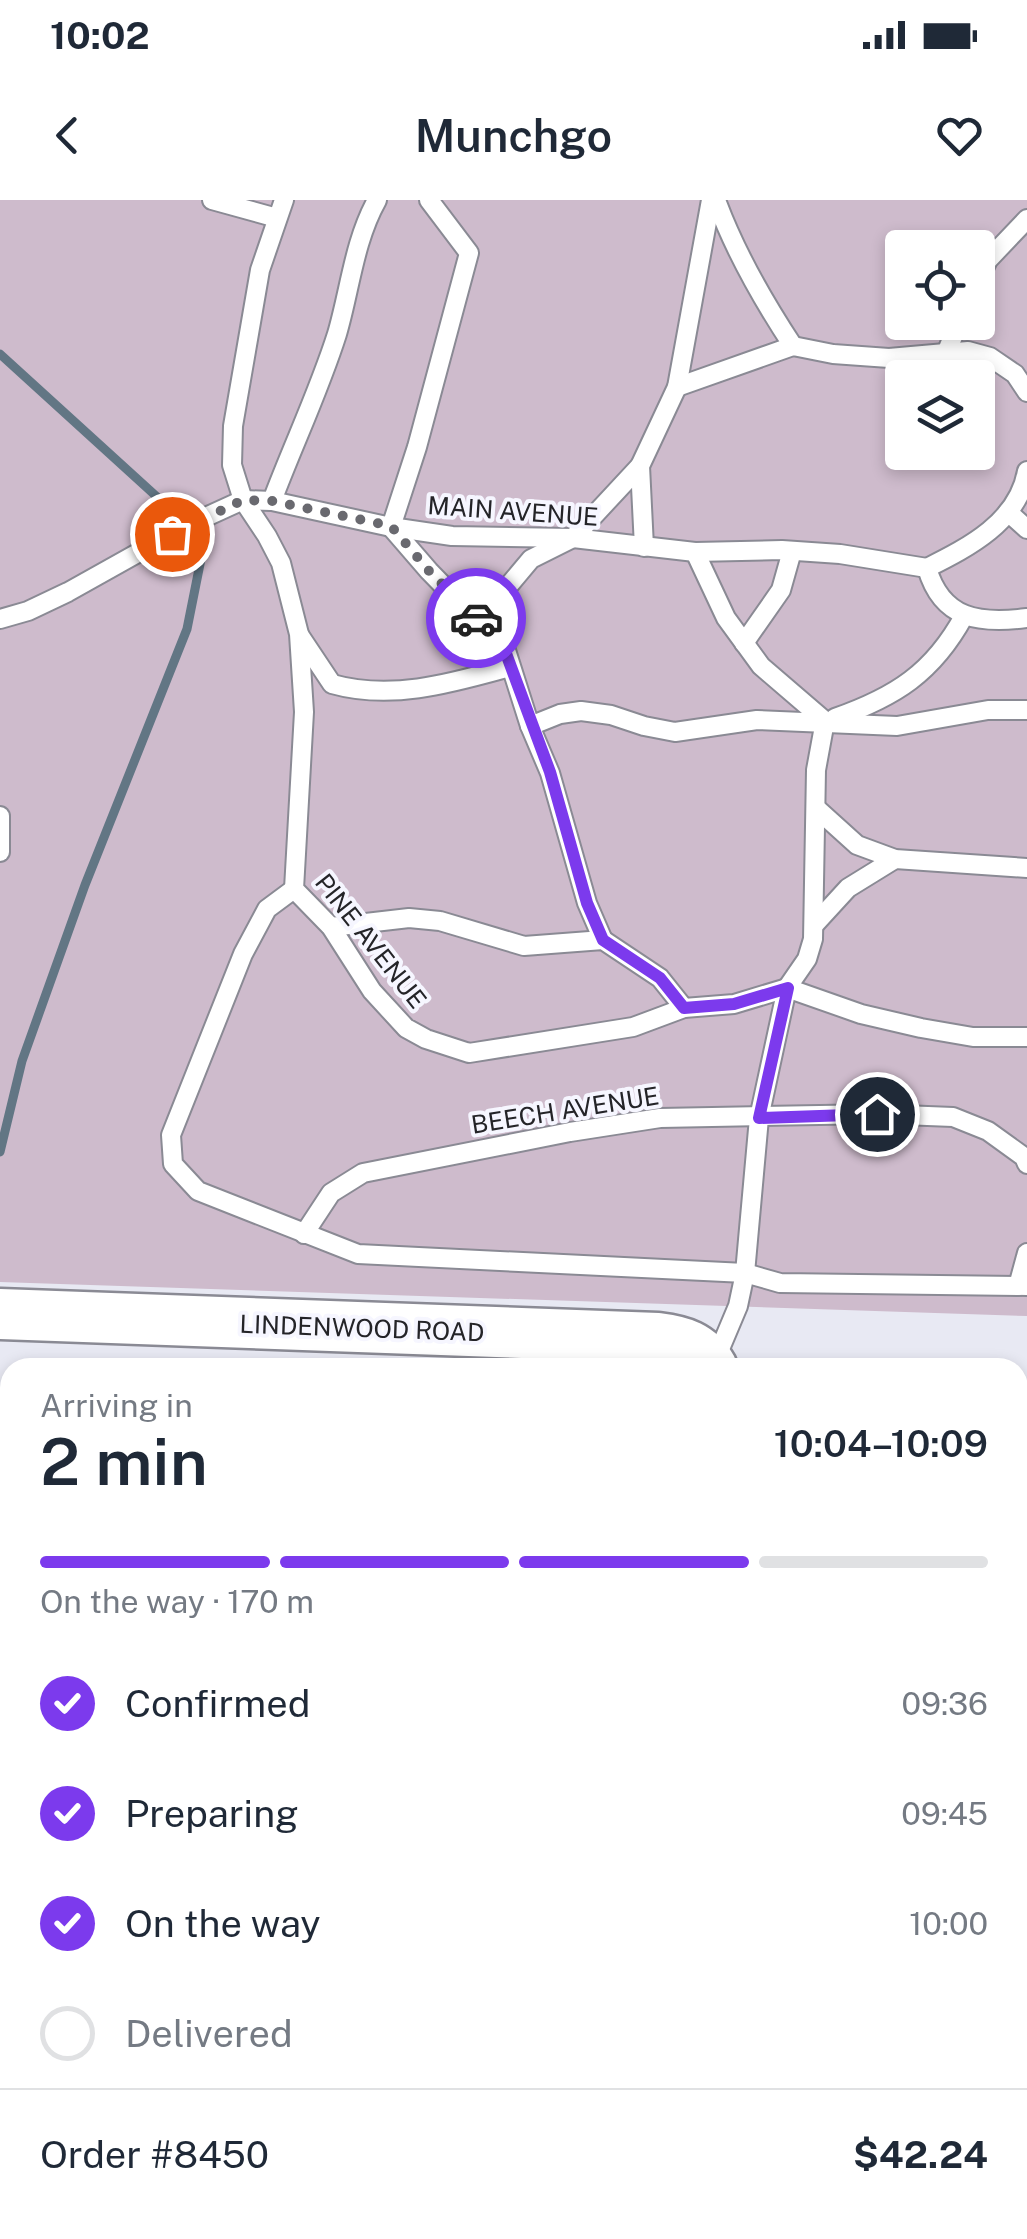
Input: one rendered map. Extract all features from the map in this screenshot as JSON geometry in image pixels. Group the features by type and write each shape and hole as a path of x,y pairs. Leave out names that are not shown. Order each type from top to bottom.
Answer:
{"street":[{"name":"LINDENWOOD ROAD","path":"0,1314 658,1338 678,1340 695,1348 704,1358"}],"lane":[{"path":"212,200 280,209"},
{"path":"272,501 338,331 356,254 377,200"},
{"path":"429,200 468,253 417,447 391,526 507,658"},
{"path":"714,200 731,240 794,346"},
{"path":"684,1008 660,978 603,940 587,903 550,772 530,726 497,622 504,590 531,559 573,538 640,466 676,387 714,200"},
{"name":"PINE AVENUE","path":"280,209 260,270 232,426 232,466 243,500 281,564 299,634 304,712 294,890 331,927 372,991 406,1028 469,1053 634,1027 684,1008 734,1004 788,988"},
{"path":"995,253 1027,219"},
{"path":"947,351 951,340"},
{"path":"676,387 794,346 833,354 889,358 968,351 990,357 1015,374 1027,392"},
{"path":"640,466 644,547"},
{"path":"1027,471 1015,503 994,528 927,568 936,591 964,616 982,622 1027,618"},
{"name":"MAIN AVENUE","path":"0,618 10,618 68,592 243,500 272,501 452,536 573,538 695,552 840,554 927,568"},
{"path":"1008,512 1027,528"},
{"path":"744,643 780,590 792,551"},
{"path":"695,552 726,618 760,666 825,721"},
{"path":"825,721 871,705 927,669 949,644 964,616"},
{"path":"299,634 332,684 354,690 412,690 460,683 507,658"},
{"path":"530,726 560,714 581,711 676,732 757,720 898,726 988,710 1027,710"},
{"path":"716,1358 734,1320 745,1273 759,1118 788,988 807,958 815,924 816,770 825,721"},
{"path":"816,808 857,845 895,858 1027,868"},
{"path":"0,816 0,852"},
{"path":"815,924 848,888 895,858"},
{"path":"294,890 267,909 243,954 171,1135 173,1164 198,1191 346,1250 374,1257 745,1273 780,1283 1022,1286 1027,1253"},
{"path":"331,927 409,918 440,921 524,946 603,940"},
{"path":"788,988 861,1014 920,1028 972,1037 1027,1037"},
{"name":"BEECH AVENUE","path":"304,1234 332,1193 363,1173 660,1118 877,1114 953,1117 988,1131 1027,1164"}],"shaded area":[{"path":"0,200 1027,200 1027,1316 0,1282"}],"waterway":[{"path":"0,354 167,506 201,559 187,629 85,885 22,1061 0,1152"}],"way so far":[{"path":"172,534 243,500 272,501 391,526 476,618"}],"route":[{"path":"476,618 504,648 550,772 587,903 603,940 660,978 684,1008 734,1004 788,988 759,1118 877,1114"}]}
